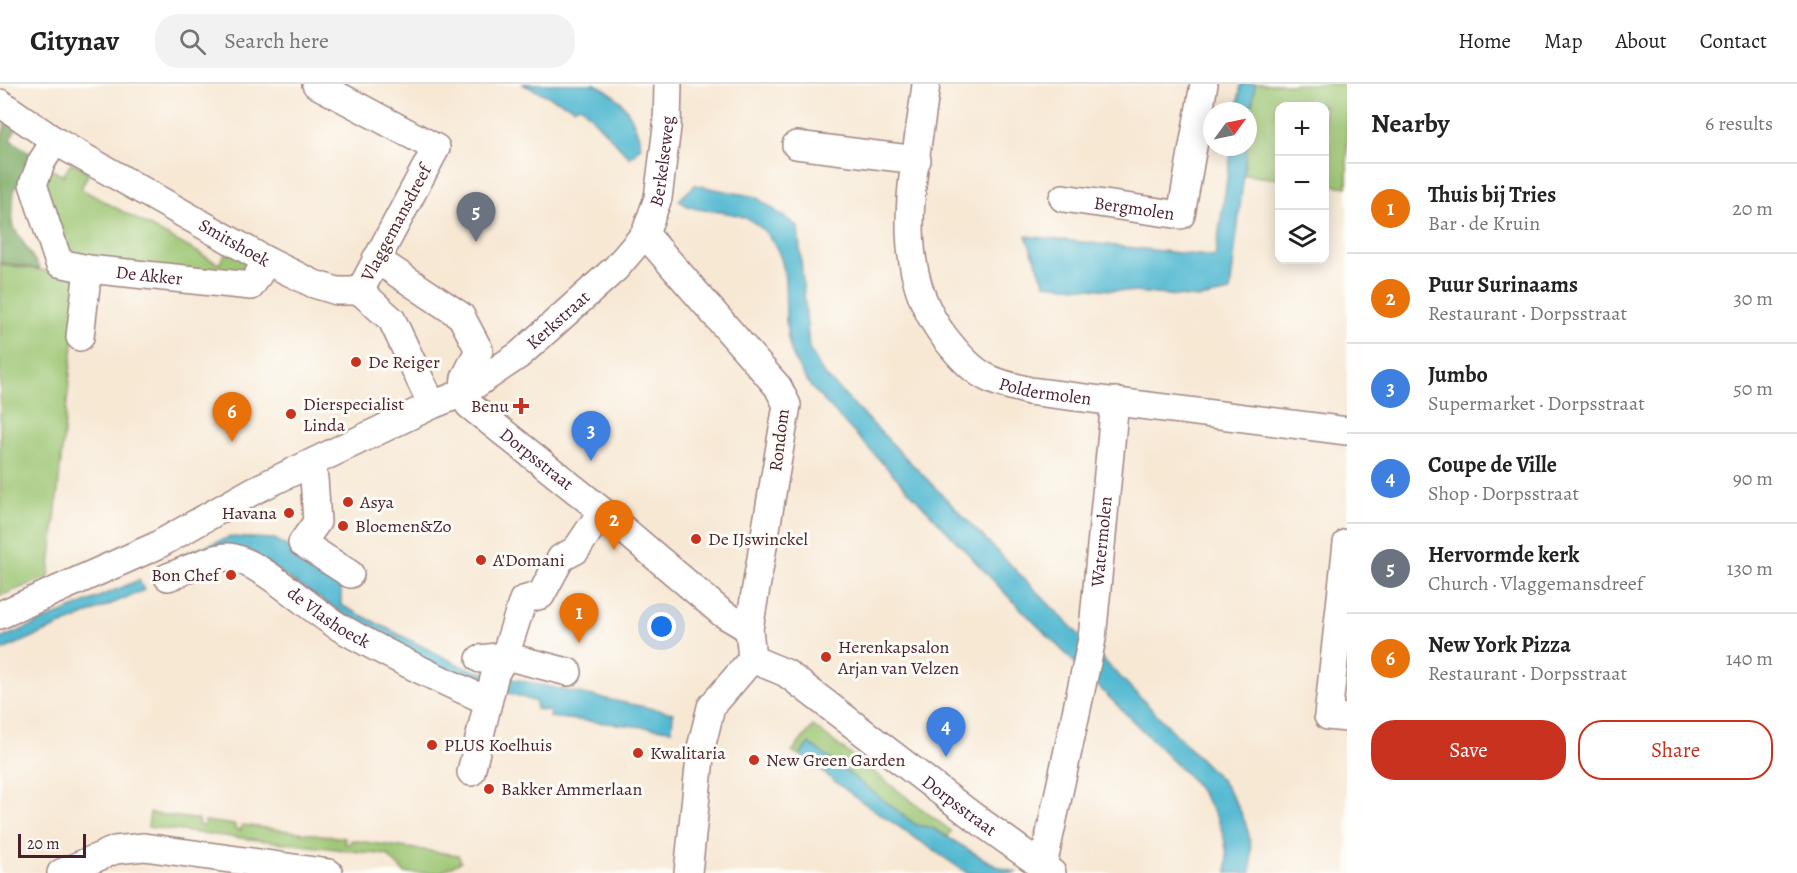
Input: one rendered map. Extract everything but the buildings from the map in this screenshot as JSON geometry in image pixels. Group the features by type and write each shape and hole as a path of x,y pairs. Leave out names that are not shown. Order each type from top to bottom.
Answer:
{"street":[{"name":"Vlaggemansdreef","path":"316,84 436,148 360,291"},
{"name":"Berkelseweg","path":"645,234 658,198 668,84"},
{"name":"Poldermolen","path":"926,84 917,160 911,183 909,256 920,297 933,323 959,356 989,379 1029,391 1347,431"},
{"name":"Bergmolen","path":"1063,198 1181,215 1204,84"},
{"name":"Smitshoek","path":"5,106 55,141 267,261 314,284 337,291 360,291"},
{"path":"55,141 42,161 33,184 59,263 87,269 81,337"},
{"path":"796,145 917,160"},
{"name":"Kerkstraat","path":"464,393 519,355 616,268 645,234"},
{"name":"Rondom","path":"645,234 778,387 787,405 749,629 752,658"},
{"path":"0,615 156,546 228,504 432,405 464,393 465,378 479,350 461,316 376,259"},
{"name":"De Akker","path":"87,269 251,286 267,261"},
{"path":"360,291 392,320 432,405"},
{"name":"Dorpsstraat","path":"464,393 469,405 602,511 722,612 749,629"},
{"name":"Watermolen","path":"1084,681 1092,639 1115,401"},
{"path":"309,465 314,478 316,522 302,543 350,574"},
{"path":"471,772 492,677 523,600 541,595 561,558 576,549 602,511"},
{"path":"1347,543 1328,716 1347,717"},
{"name":"de Vlashoeck","path":"168,577 230,557 250,566 338,626 383,651 492,677"},
{"path":"688,873 702,748 711,707 752,658"},
{"name":"Dorpsstraat","path":"752,658 786,673 970,814 1048,870 1084,681"},
{"path":"492,677 568,672"},
{"path":"62,873 99,856 130,847 211,864 329,873"}],"green space":[{"path":"1250,84 1347,84 1347,187 1329,185 1329,102 1275,102 1275,179 1236,174 1239,156 1257,156 1257,102 1249,102"},
{"path":"6,118 18,125 10,140 37,157 31,174 14,188 12,225 40,269 0,263 0,147"},
{"path":"72,162 89,172 81,189 219,264 228,249 251,261 245,275 65,259 39,185 47,167 63,176"},
{"path":"0,264 80,276 49,577 0,596"},
{"path":"813,726 951,831 948,837 932,828 916,825 809,743 800,755 792,752"},
{"path":"150,813 199,820 198,825 204,826 205,821 235,825 235,829 241,830 242,825 345,838 345,844 350,844 351,840 458,855 461,862 439,873 405,873 387,855 148,827"}],"water":[{"path":"522,84 595,84 605,89 626,109 635,126 641,146 630,158 581,106 574,108"},
{"path":"1241,84 1255,84 1253,102 1238,102"},
{"path":"1231,156 1246,156 1230,292 1200,298 1045,284 1026,236 1215,257"},
{"path":"695,185 756,197 798,227 809,348 823,373 1222,781 1246,824 1251,847 1251,873 1227,873 1226,846 1219,823 1208,802 1192,780 1006,594 811,387 796,364 789,345 784,270 775,245 755,223 743,217 696,209 679,200"},
{"path":"230,537 275,539 341,582 341,605 461,666 673,713 672,730 550,717 550,711 536,709 536,702 459,676 393,646 248,552 186,565 182,555"},
{"path":"139,580 144,590 0,651 0,639"},
{"path":"809,743 916,825 932,828 996,866 1018,873 967,873 858,799 800,755"}],"place":[{"name":"Hervormde kerk","path":"476,242"},
{"name":"De Reiger","path":"356,362"},
{"name":"Benu","path":"521,406"},
{"name":"Dierspecialist Linda","path":"291,414"},
{"name":"New York Pizza","path":"232,442"},
{"name":"Jumbo","path":"591,461"},
{"name":"Asya","path":"348,502"},
{"name":"Havana","path":"289,513"},
{"name":"Bloemen&Zo","path":"343,526"},
{"name":"De IJswinckel","path":"696,539"},
{"name":"Puur Surinaams","path":"614,550"},
{"name":"A'Domani","path":"481,560"},
{"name":"Bon Chef","path":"231,575"},
{"name":"Thuis bij Tries","path":"579,643"},
{"name":"Herenkapsalon Arjan van Velzen","path":"826,657"},
{"name":"PLUS Koelhuis","path":"432,745"},
{"name":"Kwalitaria","path":"638,753"},
{"name":"Coupe de Ville","path":"946,757"},
{"name":"New Green Garden","path":"754,760"},
{"name":"Bakker Ammerlaan","path":"489,789"}]}
